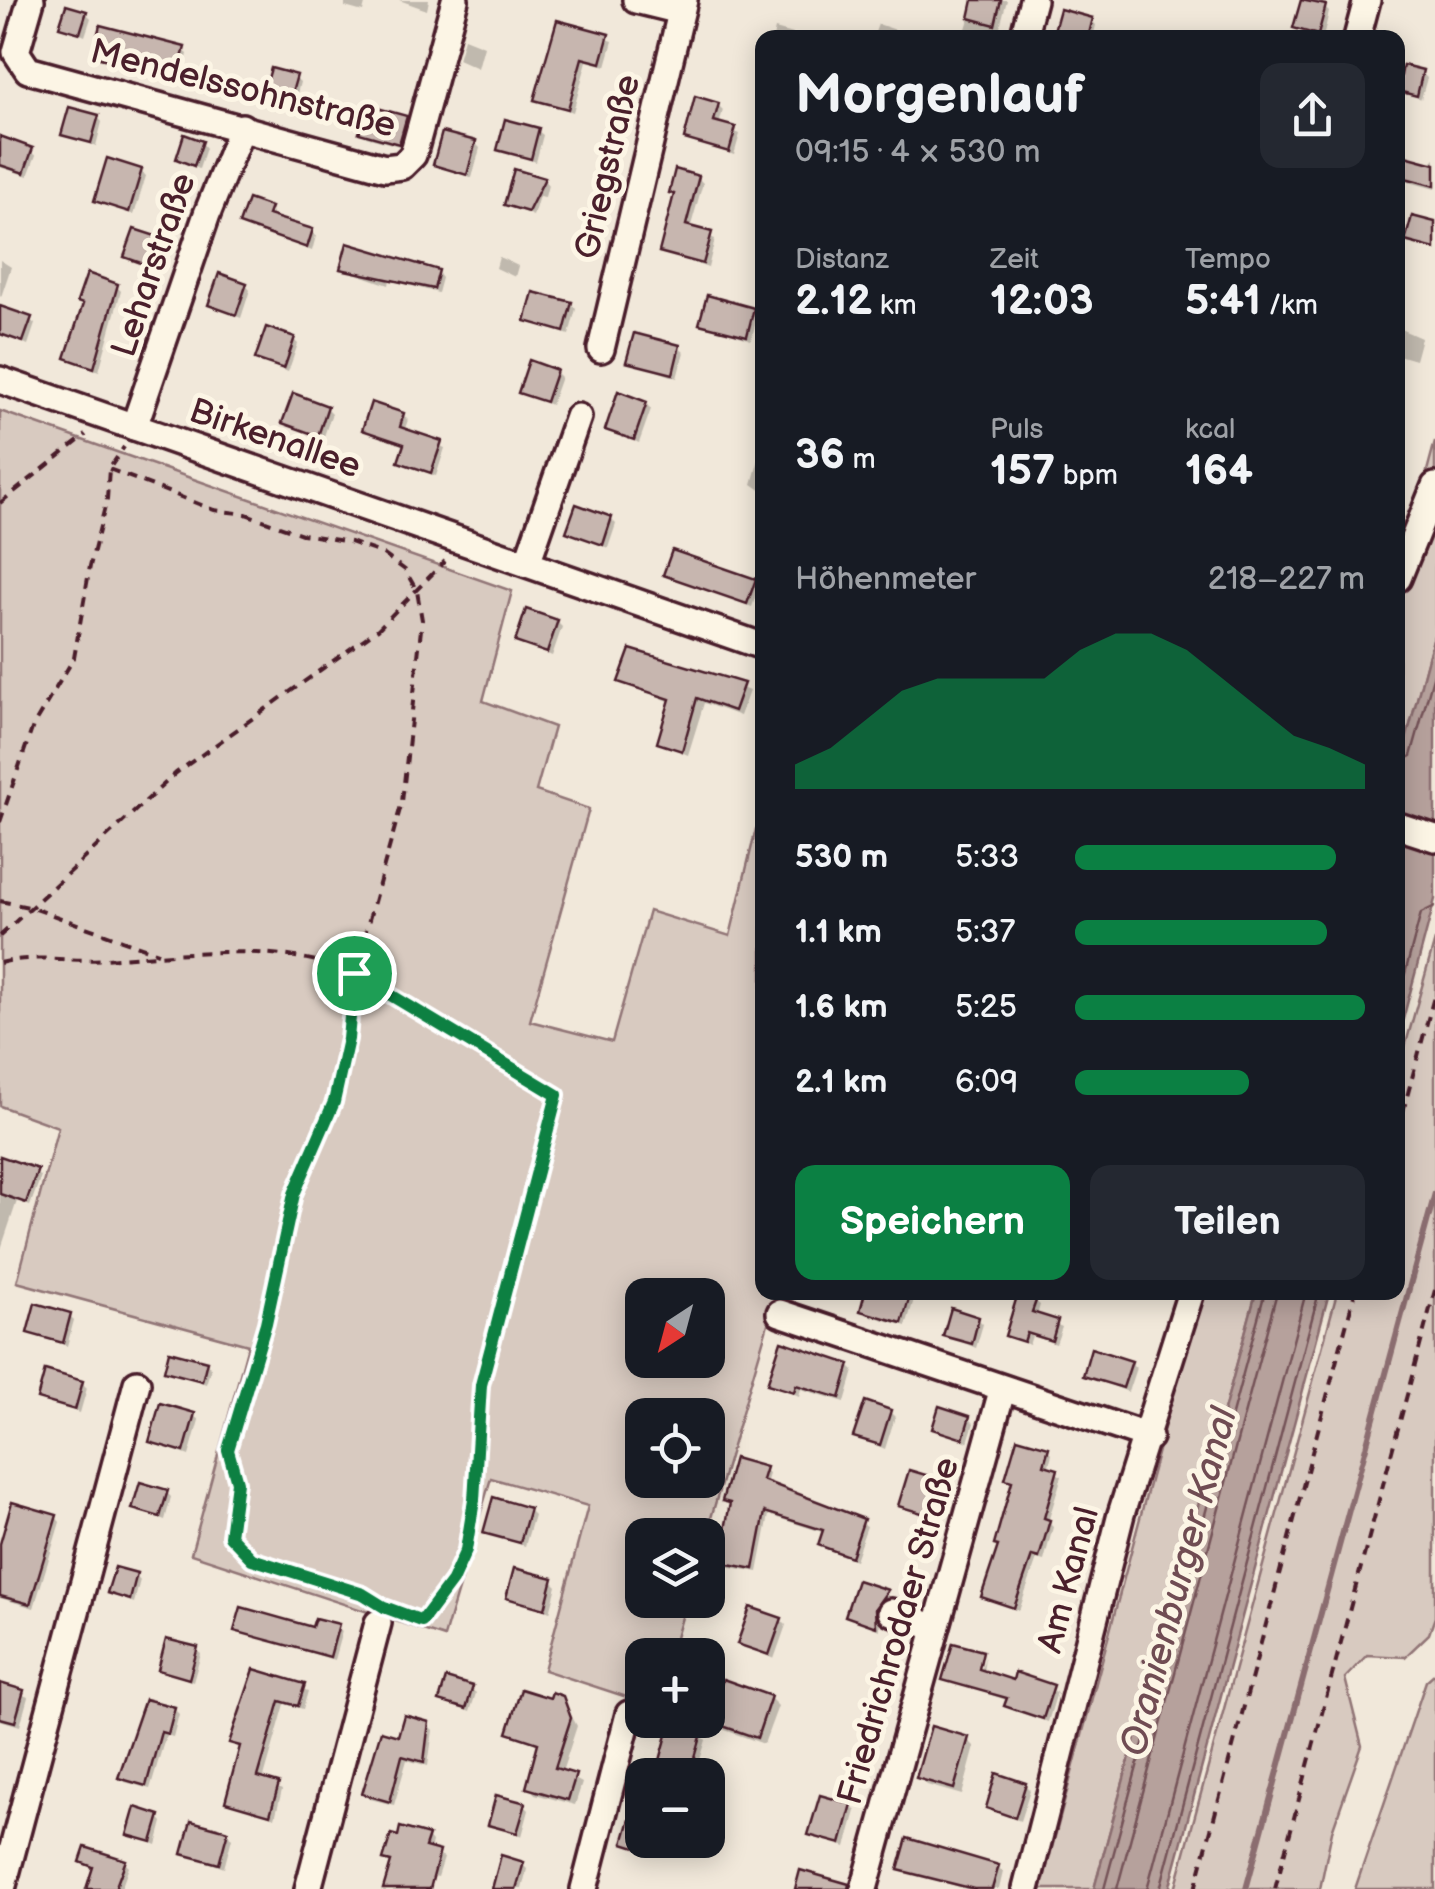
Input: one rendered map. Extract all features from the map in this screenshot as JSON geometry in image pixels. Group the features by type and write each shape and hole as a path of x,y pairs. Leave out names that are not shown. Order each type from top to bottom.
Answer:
{"street":[{"name":"Mendelssohnstraße","path":"30,0 16,52 28,70 385,168 402,166 413,154 455,0"},
{"path":"636,0 682,6"},
{"path":"1024,30 1033,0"},
{"path":"1359,30 1367,0"},
{"name":"Griegstraße","path":"601,349 682,6"},
{"name":"Leharstraße","path":"131,434 242,127"},
{"name":"Birkenallee","path":"0,380 131,434 527,563 755,644"},
{"path":"527,563 578,417"},
{"path":"1405,561 1435,486"},
{"path":"1405,828 1435,838"},
{"name":"Am Kanal","path":"1026,1889 1121,1514 1149,1437 1189,1300"},
{"path":"780,1313 1002,1391 1149,1437"},
{"path":"2,1889 137,1382"},
{"name":"Friedrichrodaer Straße","path":"864,1889 1002,1391"},
{"path":"891,1612 936,1628"},
{"path":"308,1889 378,1623"},
{"path":"584,1889 625,1730"}],"path":[{"path":"0,503 93,428"},
{"path":"0,822 32,726 74,658 90,566 108,499 109,470 131,434"},
{"path":"0,963 24,957 85,961 234,953 302,960 354,973 557,1095 481,1385 474,1500 466,1550 452,1581 422,1621 384,1607 363,1594 252,1559 230,1536 237,1482 228,1450 266,1323 294,1194 334,1102 348,1039 354,973 402,802 422,620 417,591 405,570 383,554 350,542 302,534 246,514 214,510 109,470"},
{"path":"0,936 176,773 378,629 451,554"},
{"path":"0,901 33,908 162,955"},
{"path":"1405,1104 1435,993"},
{"path":"1275,1889 1435,1290"},
{"path":"1195,1889 1354,1300"}],"shaded area":[{"path":"0,411 512,591 483,701 554,727 536,791 589,809 530,1021 612,1042 649,911 730,936 755,833 755,1300 775,1300 725,1470 725,1398 625,1398 625,1498 717,1498 711,1518 625,1518 625,1618 682,1618 676,1638 625,1638 625,1696 544,1670 588,1506 491,1478 444,1637 191,1554 248,1345 17,1282 58,1127 0,1106"},
{"path":"1435,441 1435,632 1405,744 1405,554"},
{"path":"1435,940 1435,1617 1429,1634 1405,1657 1367,1655 1345,1678 1362,1746 1332,1831 1320,1889 1175,1889 1335,1300 1405,1300 1405,1047"},
{"path":"1198,1300 1254,1300 1094,1889 1041,1889"},
{"path":"1435,1673 1435,1889 1355,1889 1426,1681"}],"water":[{"path":"1435,632 1435,899 1405,1012 1405,744"},
{"name":"Oranienburger Kanal","path":"1254,1300 1327,1300 1169,1889 1094,1889"}],"building":[{"path":"973,0 1001,0 995,25 969,18"},
{"path":"1301,0 1326,5 1319,30 1293,28"},
{"path":"66,5 87,11 80,33 59,27"},
{"path":"1060,9 1093,18 1090,30 1054,30"},
{"path":"557,20 609,34 601,63 582,58 568,109 534,100"},
{"path":"100,25 185,47 177,77 92,56"},
{"path":"1405,66 1423,70 1417,96 1405,93"},
{"path":"271,68 297,75 289,103 263,96"},
{"path":"695,96 719,103 714,121 736,127 729,152 684,139"},
{"path":"333,102 365,113 367,105 407,116 399,144 359,133 361,128 328,117"},
{"path":"69,107 99,115 91,143 61,135"},
{"path":"505,119 539,128 531,159 497,150"},
{"path":"442,132 476,141 467,175 433,165"},
{"path":"184,134 203,141 194,166 176,159"},
{"path":"0,136 33,148 24,173 0,165"},
{"path":"1405,156 1435,164 1435,186 1405,178"},
{"path":"107,158 142,169 129,212 94,201"},
{"path":"514,169 545,178 528,212 504,205"},
{"path":"675,169 699,176 686,225 712,232 703,264 659,252 674,194 669,193"},
{"path":"248,199 271,207 268,215 313,229 307,248 239,224"},
{"path":"1412,216 1435,222 1435,249 1405,241"},
{"path":"134,229 165,239 155,268 124,257"},
{"path":"347,243 439,270 434,289 340,269"},
{"path":"87,273 118,284 94,368 65,358 83,304 77,302"},
{"path":"219,273 247,283 236,315 208,305"},
{"path":"533,292 572,302 564,332 525,321"},
{"path":"707,295 754,308 747,336 699,324"},
{"path":"0,306 32,317 23,342 0,334"},
{"path":"266,327 295,337 284,369 255,359"},
{"path":"634,333 680,345 673,374 626,362"},
{"path":"529,360 557,370 546,402 518,393"},
{"path":"618,391 647,402 634,440 605,430"},
{"path":"293,393 328,406 318,436 282,423"},
{"path":"371,402 404,413 400,427 442,441 431,473 398,462 404,444 362,430"},
{"path":"576,504 612,517 603,545 566,532"},
{"path":"672,550 755,582 747,604 663,575"},
{"path":"526,609 558,620 547,653 515,642"},
{"path":"630,649 744,683 734,711 697,698 682,751 657,743 670,699 618,682"},
{"path":"0,1156 38,1169 26,1203 0,1194"},
{"path":"863,1300 909,1300 902,1323 860,1311"},
{"path":"1016,1300 1036,1300 1032,1312 1058,1320 1052,1341 1027,1333 1024,1342 1005,1336"},
{"path":"35,1303 71,1313 63,1343 27,1333"},
{"path":"951,1308 979,1317 972,1344 943,1336"},
{"path":"781,1341 850,1364 840,1398 796,1385 794,1392 767,1384"},
{"path":"1091,1348 1132,1361 1123,1388 1083,1376"},
{"path":"169,1351 207,1361 202,1381 164,1371"},
{"path":"45,1370 83,1381 75,1410 37,1399"},
{"path":"865,1401 891,1410 880,1445 853,1437"},
{"path":"160,1403 195,1413 184,1452 149,1442"},
{"path":"939,1406 970,1416 963,1439 932,1429"},
{"path":"1017,1438 1049,1447 1044,1465 1058,1469 1044,1518 1050,1520 1039,1558 1032,1556 1014,1608 981,1597 998,1546 994,1545 1012,1481 1005,1479"},
{"path":"734,1458 766,1467 762,1480 864,1519 851,1557 818,1545 823,1530 765,1512 754,1569 725,1563 730,1503 722,1501"},
{"path":"909,1470 946,1481 935,1517 898,1506"},
{"path":"140,1482 168,1490 160,1517 132,1509"},
{"path":"493,1497 530,1508 520,1543 483,1533"},
{"path":"12,1502 57,1515 30,1604 0,1596 0,1544"},
{"path":"115,1567 137,1573 130,1600 107,1593"},
{"path":"514,1568 553,1578 545,1609 506,1598"},
{"path":"857,1580 888,1590 875,1608 876,1627 845,1616"},
{"path":"241,1607 312,1627 315,1618 339,1624 330,1657 234,1631"},
{"path":"750,1607 782,1618 769,1655 737,1644"},
{"path":"166,1639 198,1647 189,1679 158,1670"},
{"path":"953,1643 983,1651 979,1669 1013,1680 1015,1672 1054,1685 1043,1719 1004,1706 1007,1698 942,1680"},
{"path":"254,1669 305,1684 298,1706 280,1701 258,1777 279,1783 270,1815 225,1802 240,1746 229,1743"},
{"path":"446,1678 473,1686 466,1709 439,1701"},
{"path":"725,1680 771,1696 757,1738 725,1727"},
{"path":"0,1683 24,1690 15,1722 0,1718"},
{"path":"521,1689 550,1698 552,1692 563,1696 571,1718 555,1768 576,1774 568,1800 526,1788 538,1743 507,1733"},
{"path":"145,1699 175,1707 168,1734 161,1732 146,1786 118,1778"},
{"path":"404,1715 429,1722 424,1762 402,1756 390,1802 362,1794 381,1731 398,1736"},
{"path":"931,1726 969,1737 954,1789 916,1778"},
{"path":"666,1738 701,1738 695,1758 661,1758"},
{"path":"996,1773 1026,1783 1015,1818 986,1808"},
{"path":"496,1795 526,1803 517,1833 488,1825"},
{"path":"820,1795 852,1804 841,1844 808,1835"},
{"path":"135,1807 160,1815 152,1842 127,1835"},
{"path":"191,1821 228,1831 219,1864 182,1854"},
{"path":"400,1827 429,1835 425,1847 440,1851 430,1889 383,1889 391,1862 383,1860 391,1834 398,1836"},
{"path":"907,1838 999,1865 992,1889 974,1889 898,1870"},
{"path":"85,1847 126,1860 115,1889 86,1889 93,1867 80,1862"},
{"path":"501,1855 524,1862 516,1889 492,1889"},
{"path":"800,1870 849,1884 848,1889 795,1889"}],"waterway":[{"path":"1246,1889 1435,1193"}],"route":[{"path":"354,973 557,1095 481,1385 474,1500 466,1550 452,1581 422,1621 384,1607 363,1594 252,1559 230,1536 237,1482 228,1450 266,1323 294,1194 334,1102 348,1039 354,973"}]}
